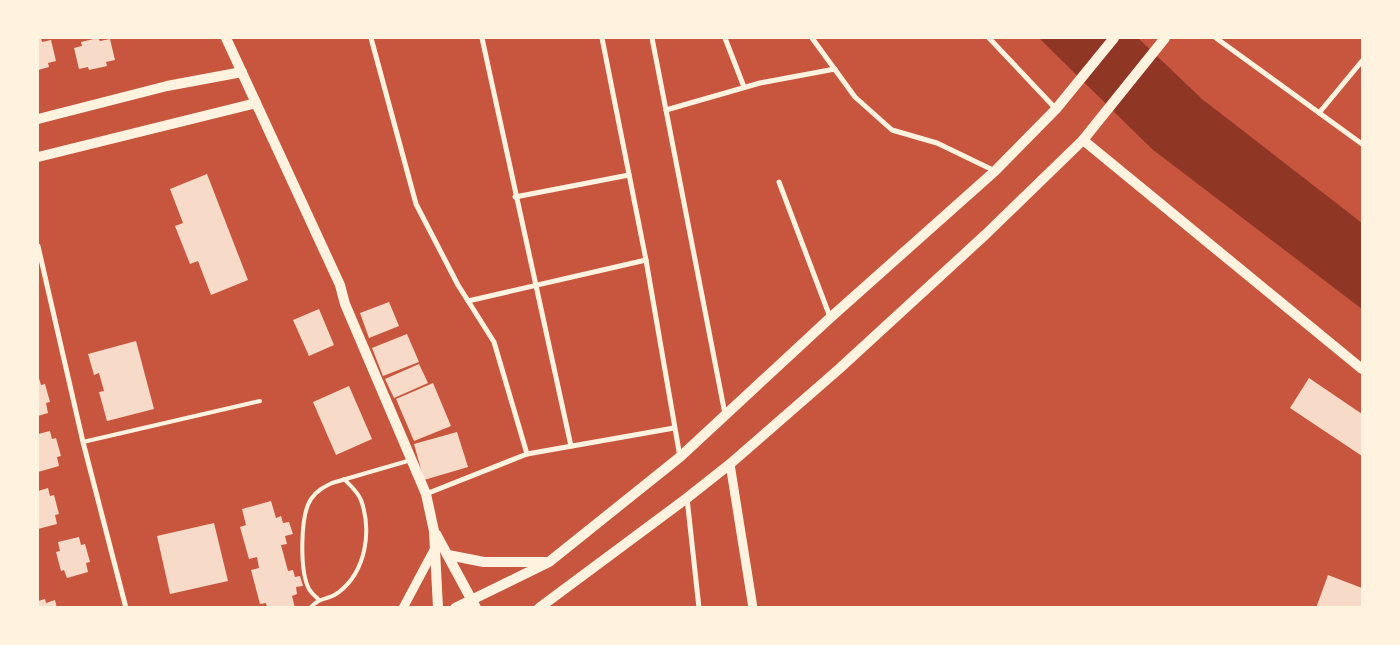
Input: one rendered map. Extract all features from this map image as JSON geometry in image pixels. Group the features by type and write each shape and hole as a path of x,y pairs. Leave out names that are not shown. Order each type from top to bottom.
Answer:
{"main road":[{"path":"226,38 340,285 345,304 426,494 434,532 438,608"},
{"path":"455,608 474,603 549,562 680,457 830,318 995,171 1056,110 1114,38"},
{"path":"538,608 730,464 978,242 1083,140 1165,38"},
{"path":"38,119 168,86 242,72"},
{"path":"38,157 256,103"},
{"path":"1083,140 1362,369"},
{"path":"434,532 474,603"},
{"path":"448,555 484,562 549,562"}],"street":[{"path":"371,38 416,204 468,301 494,342 527,454"},
{"path":"482,38 515,197 571,446"},
{"path":"602,38 646,260 680,457"},
{"path":"652,38 725,414"},
{"path":"725,38 744,87"},
{"path":"812,38 855,96 892,130 937,144 995,171"},
{"path":"989,38 1056,110"},
{"path":"1216,38 1362,144"},
{"path":"1319,113 1362,62"},
{"path":"666,110 744,87 835,69"},
{"path":"515,197 628,175"},
{"path":"779,182 830,318"},
{"path":"38,246 83,442 126,608"},
{"path":"468,301 646,260"},
{"path":"426,494 527,454 674,428"},
{"path":"730,464 753,608"},
{"path":"687,498 699,608"},
{"path":"403,608 435,548"}],"lane":[{"path":"83,442 260,401"},
{"path":"318,599 308,586 304,574 305,514 311,498 321,488 344,479 411,460"},
{"path":"310,608 318,599 339,592 362,561 366,543 361,499 344,479"}],"shaded area":[{"path":"1039,38 1138,38 1202,99 1362,223 1362,309 1152,149"}],"building":[{"path":"41,38 42,42 51,40 56,61 48,63 49,67 38,70 38,39"},
{"path":"98,38 100,41 110,39 115,60 106,62 107,66 89,70 88,67 79,69 74,48 82,46 81,42"},
{"path":"207,174 248,280 211,295 198,261 190,264 175,226 183,223 170,189"},
{"path":"389,302 399,326 369,338 360,313"},
{"path":"319,309 334,345 309,356 293,320"},
{"path":"407,334 419,362 383,376 372,348"},
{"path":"136,341 154,409 107,421 99,392 104,391 99,373 94,375 88,354"},
{"path":"419,364 428,383 394,398 385,379"},
{"path":"38,375 41,385 45,384 50,402 46,403 48,413 38,416"},
{"path":"1309,378 1362,414 1362,456 1290,408"},
{"path":"433,383 451,426 414,441 396,399"},
{"path":"349,386 372,439 336,455 313,402"},
{"path":"50,431 52,439 56,438 61,456 57,457 59,466 38,472 38,434"},
{"path":"457,432 468,467 424,480 414,444"},
{"path":"48,488 50,496 54,495 59,514 55,515 57,524 38,529 38,491"},
{"path":"271,501 276,518 281,516 283,523 289,522 293,534 285,536 287,544 281,545 288,571 293,570 295,577 300,576 303,586 296,587 297,594 292,596 295,608 267,608 266,603 260,604 251,570 259,568 257,557 249,559 240,527 246,525 242,509"},
{"path":"214,523 228,581 170,594 157,536"},
{"path":"79,537 81,545 85,544 90,562 86,563 88,572 67,578 64,570 61,571 56,552 60,551 58,542"},
{"path":"1328,575 1362,588 1362,608 1316,608"},
{"path":"45,599 46,603 55,600 57,608 38,608 38,601"}]}
